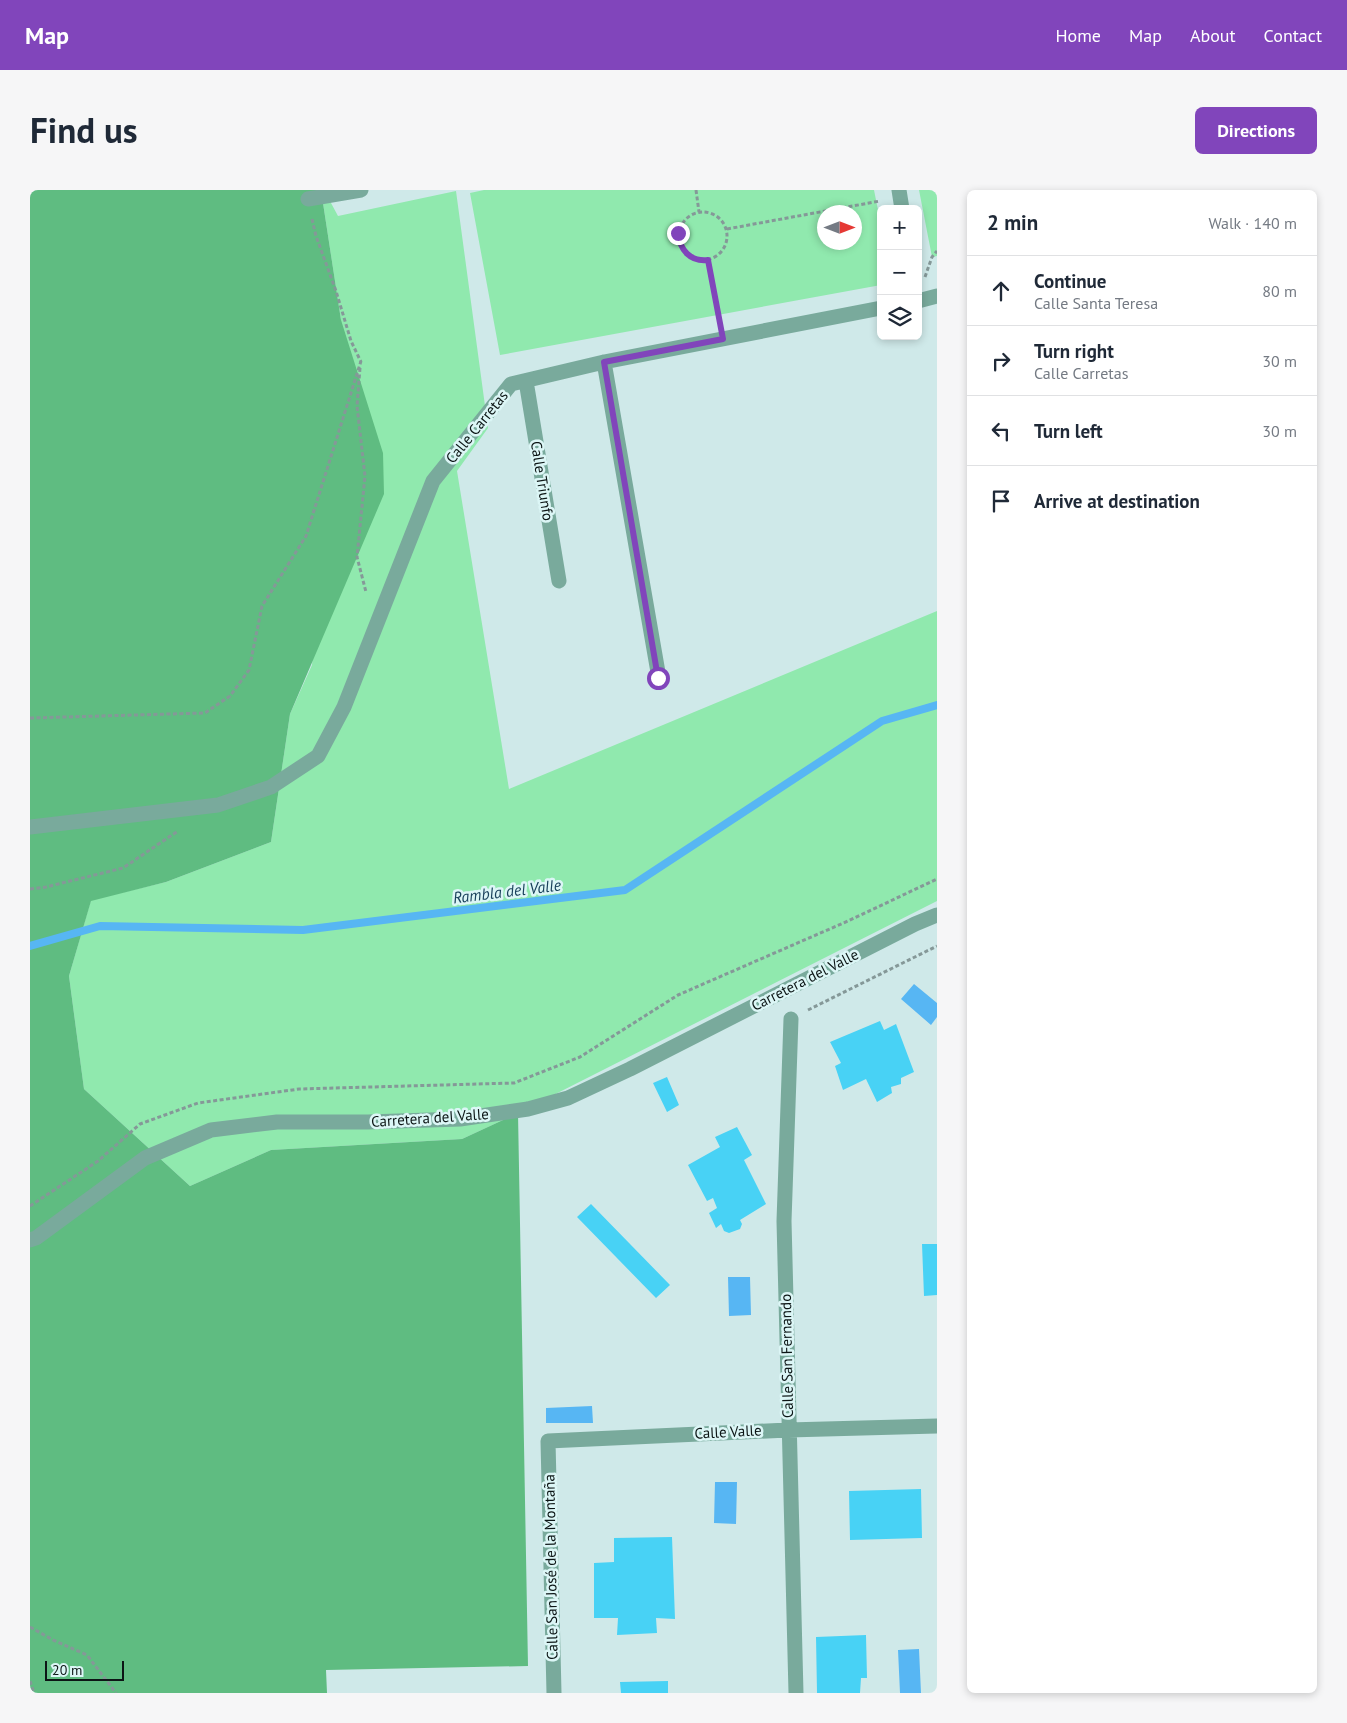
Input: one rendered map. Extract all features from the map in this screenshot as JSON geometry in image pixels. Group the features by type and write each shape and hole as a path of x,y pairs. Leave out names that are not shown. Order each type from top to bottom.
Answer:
{"street":[{"path":"308,199 362,190"},
{"path":"922,300 937,296"},
{"name":"Calle Carretas","path":"30,827 218,805 271,787 318,756 344,707 433,481 511,384 604,362 877,309"},
{"path":"604,362 658,678"},
{"name":"Calle Triunfo","path":"526,381 559,581"},
{"name":"Carretera del Valle","path":"30,1240 36,1238 145,1158 211,1130 277,1122 460,1119 528,1109 568,1098 630,1070 915,924 937,915"},
{"name":"Calle San Fernando","path":"791,1019 784,1221 796,1693"},
{"name":"Calle Valle","path":"548,1441 788,1430 937,1426"},
{"name":"Calle San José de la Montaña","path":"548,1441 554,1693"}],"path":[{"path":"696,190 699,212"},
{"path":"727,229 900,198"},
{"path":"308,199 316,236 336,291 351,341 361,361 357,406 365,476 357,557 368,601"},
{"path":"699,212 708,212 718,216 727,229 728,240 724,250 708,260 698,260 689,256 683,251 679,243 678,233 686,218 699,212"},
{"path":"924,281 932,257 937,251"},
{"path":"708,260 723,339"},
{"path":"30,718 205,713 230,696 249,670 262,606 306,536 361,361"},
{"path":"30,889 46,887 123,868 186,826"},
{"path":"30,1206 98,1161 140,1124 198,1103 299,1089 514,1083 580,1058 678,995 848,921 937,879"},
{"path":"791,1019 937,946"},
{"path":"30,1627 53,1640 87,1655 116,1693"},
{"path":"30,1681 34,1693"}],"green space":[{"path":"30,190 321,190 341,320 383,453 384,494 290,714 271,842 166,882 91,901 69,976 84,1089 190,1186 271,1150 462,1139 518,1113 528,1666 326,1670 327,1693 30,1693"},
{"path":"321,190 324,190 338,216 456,191 488,428 457,471 509,789 937,611 937,901 518,1113 462,1139 271,1150 190,1186 84,1089 69,976 91,900 166,882 271,842 290,714 312,665 341,320"},
{"path":"484,190 874,190 877,205 877,286 500,355 470,193"},
{"path":"919,190 937,190 937,256 932,257"}],"water":[{"path":"914,984 937,1003 937,1017 931,1025 901,999"},
{"path":"728,1277 750,1277 751,1315 729,1316"},
{"path":"592,1406 593,1423 546,1423 546,1408"},
{"path":"715,1482 737,1482 736,1524 714,1523"},
{"path":"919,1649 921,1693 900,1693 898,1650"}],"building":[{"path":"880,1021 884,1030 896,1024 914,1072 901,1078 901,1084 891,1087 892,1093 877,1102 866,1079 843,1090 835,1066 841,1063 830,1042"},
{"path":"667,1077 679,1105 667,1112 653,1083"},
{"path":"737,1127 752,1155 744,1160 766,1204 740,1220 742,1224 740,1229 729,1233 724,1231 721,1224 716,1228 709,1213 717,1208 713,1198 707,1201 688,1165 720,1147 715,1137"},
{"path":"591,1204 670,1285 656,1298 577,1217"},
{"path":"922,1244 937,1244 937,1295 924,1296"},
{"path":"921,1489 922,1538 850,1540 849,1491"},
{"path":"672,1537 675,1619 656,1618 657,1633 617,1635 618,1618 594,1618 594,1563 614,1562 614,1538"},
{"path":"866,1635 867,1678 861,1678 860,1693 817,1693 816,1637"},
{"path":"668,1681 668,1693 621,1693 620,1682"}],"waterway":[{"name":"Rambla del Valle","path":"30,946 100,926 303,930 625,890 882,721 937,705"}],"route":[{"path":"658,678 604,362 723,339 708,260 698,260 683,251 679,243 678,233"}]}
